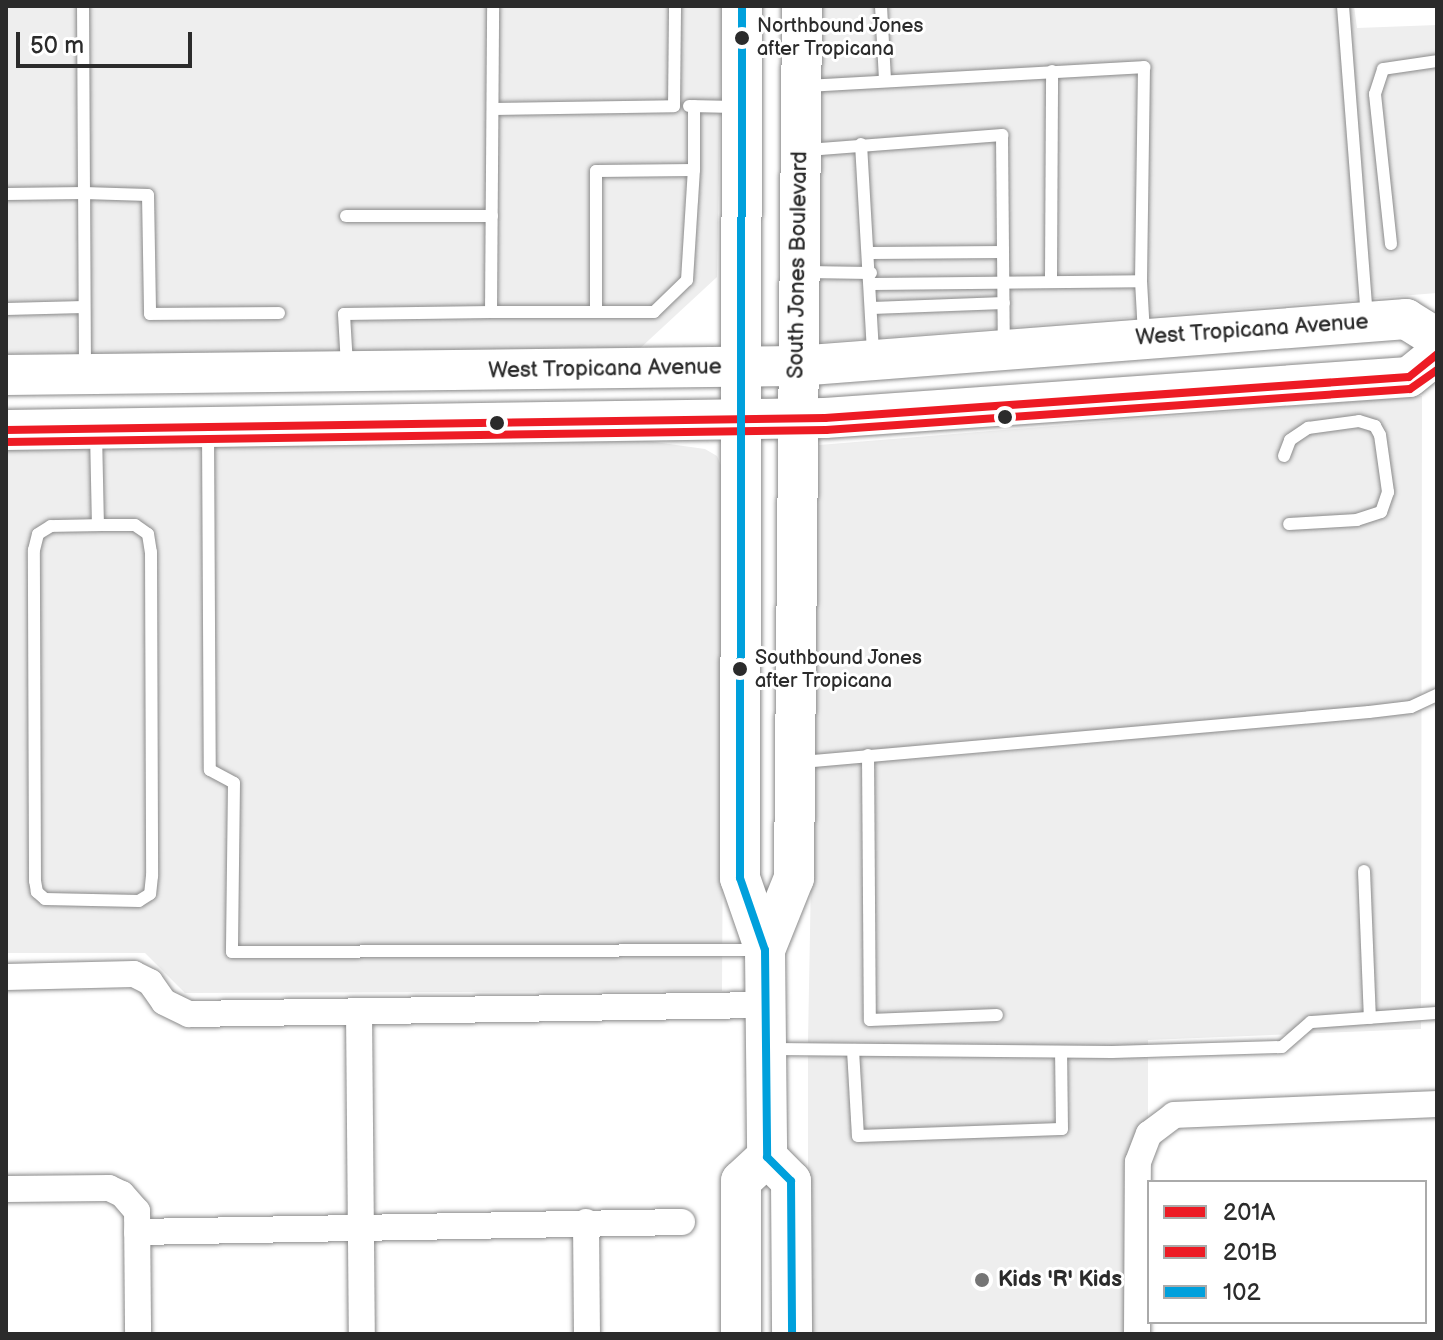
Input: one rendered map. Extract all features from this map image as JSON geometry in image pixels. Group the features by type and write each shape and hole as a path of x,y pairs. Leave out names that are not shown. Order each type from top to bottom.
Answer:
{"main road":[{"name":"South Jones Boulevard","path":"742,6 740,878 765,950 767,1157"},
{"name":"South Jones Boulevard","path":"765,950 794,878 802,6"},
{"name":"West Tropicana Avenue","path":"6,375 797,366 1406,319 1437,338"},
{"path":"6,430 796,420 1409,377 1437,354"},
{"path":"6,402 58,398 70,394 85,374"},
{"path":"741,1334 741,1181 767,1157 791,1181 792,1334"}],"street":[{"path":"6,977 134,974 150,982 164,1002 189,1014 765,1005"},
{"path":"359,1011 362,1334"},
{"path":"1137,1334 1138,1162 1149,1134 1174,1115 1437,1104"},
{"path":"6,1189 109,1188 122,1194 137,1211 138,1334"},
{"path":"586,1222 587,1334"},
{"path":"137,1232 682,1222"}],"lane":[{"path":"83,6 85,374"},
{"path":"491,312 493,6"},
{"path":"674,106 675,6"},
{"path":"881,6 885,80"},
{"path":"1343,6 1367,322"},
{"path":"1391,244 1375,94 1383,69 1437,61"},
{"path":"801,87 1144,67 1141,281 1145,339"},
{"path":"1051,280 1052,71"},
{"path":"347,371 344,314 654,312 687,280 694,170 694,106"},
{"path":"493,109 742,107"},
{"path":"800,151 1002,135 1004,350"},
{"path":"861,144 870,253 873,359"},
{"path":"596,311 596,171 694,170"},
{"path":"6,194 148,195 150,314 279,313"},
{"path":"346,216 492,216"},
{"path":"870,253 1003,252"},
{"path":"798,272 871,279 1141,281"},
{"path":"872,308 1004,303"},
{"path":"6,309 84,307"},
{"path":"1284,456 1290,440 1308,428 1359,421 1375,426 1380,435 1388,492 1381,512 1357,520 1289,524"},
{"path":"208,427 210,770 234,783 232,952 765,950"},
{"path":"96,429 98,525"},
{"path":"98,525 135,525 148,534 151,552 152,876 150,894 139,901 45,899 37,892 35,881 34,550 38,534 51,526 98,525"},
{"path":"795,763 1369,712 1411,707 1437,695"},
{"path":"868,755 870,1020 997,1015"},
{"path":"1364,871 1370,1018"},
{"path":"766,1049 1061,1052 1282,1047 1311,1022 1437,1013"},
{"path":"853,1050 858,1136 1062,1129 1061,1052"}],"shaded area":[{"path":"6,6 722,6 717,277 636,352 6,354"},
{"path":"819,6 1354,6 1357,28 1437,25 1437,293 814,343"},
{"path":"1422,396 1421,1029 1148,1040 1148,1334 808,1334 808,1041 819,445"},
{"path":"648,441 705,449 717,456 725,475 722,991 185,993 145,953 6,953 6,449"}],"transit line":[{"name":"102","path":"742,6 740,878 765,950 767,1157 791,1181 792,1334"},
{"name":"201A","path":"6,430 825,418 1409,377 1437,354"},
{"name":"201B","path":"6,442 826,430 1410,389 1437,370"}],"place":[{"name":"Northbound Jones after Tropicana","path":"742,38"},
{"name":"Southbound Jones after Tropicana","path":"740,669"},
{"name":"Kids 'R' Kids","path":"982,1280"}]}
